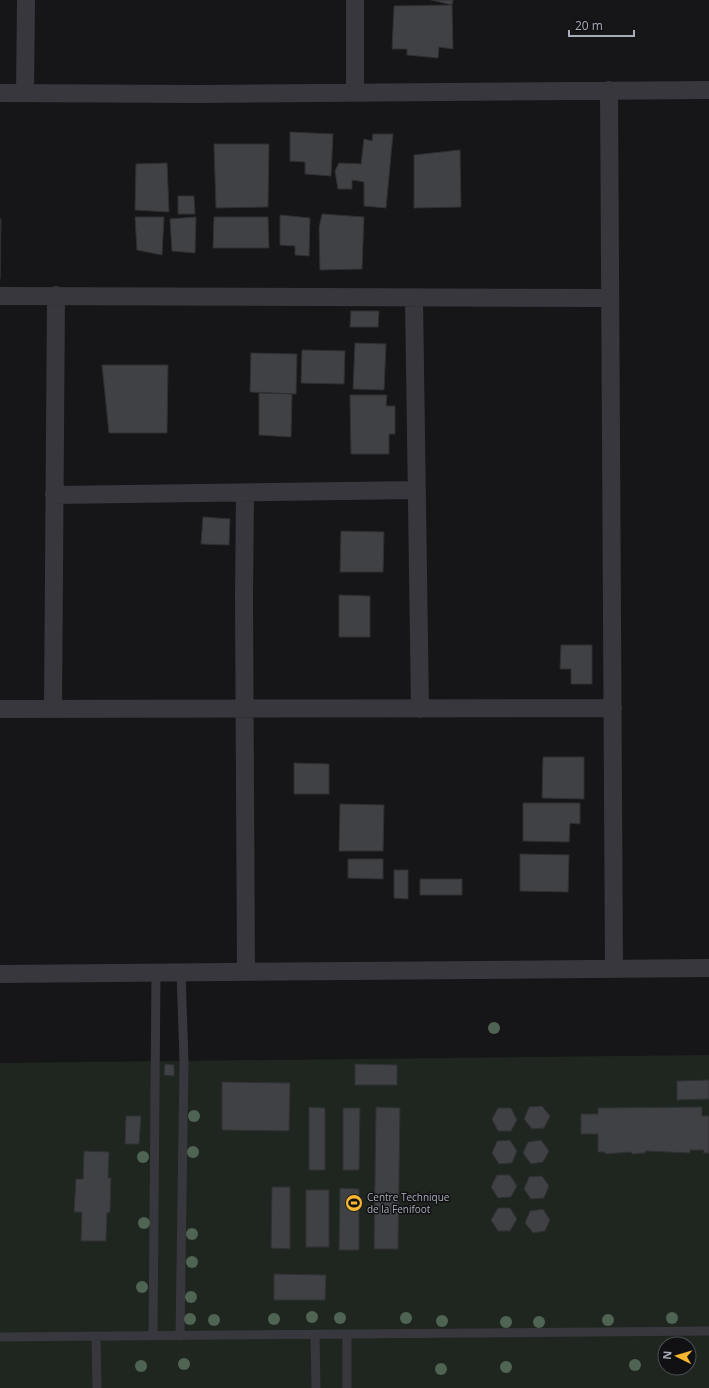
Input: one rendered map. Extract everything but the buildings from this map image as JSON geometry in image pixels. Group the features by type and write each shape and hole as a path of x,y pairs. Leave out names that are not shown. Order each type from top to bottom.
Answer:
{"street":[{"path":"25,93 26,0"},
{"path":"355,0 355,92"},
{"path":"609,90 614,969"},
{"path":"0,93 198,94 709,90"},
{"path":"53,709 56,295"},
{"path":"0,296 610,298"},
{"path":"414,298 420,709"},
{"path":"54,495 416,490"},
{"path":"245,492 246,972"},
{"path":"0,709 612,708"},
{"path":"0,974 709,968"}],"lane":[{"path":"180,972 184,1061 180,1336"},
{"path":"153,1336 156,973"},
{"path":"0,1337 709,1331"},
{"path":"315,1335 316,1388"},
{"path":"347,1335 348,1388"},
{"path":"96,1336 97,1388"}],"shaded area":[{"name":"Centre Technique de la Fenifoot","path":"709,1055 709,1388 0,1388 0,1063"}],"place":[{"name":"Centre Technique de la Fenifoot","path":"354,1203"}]}
